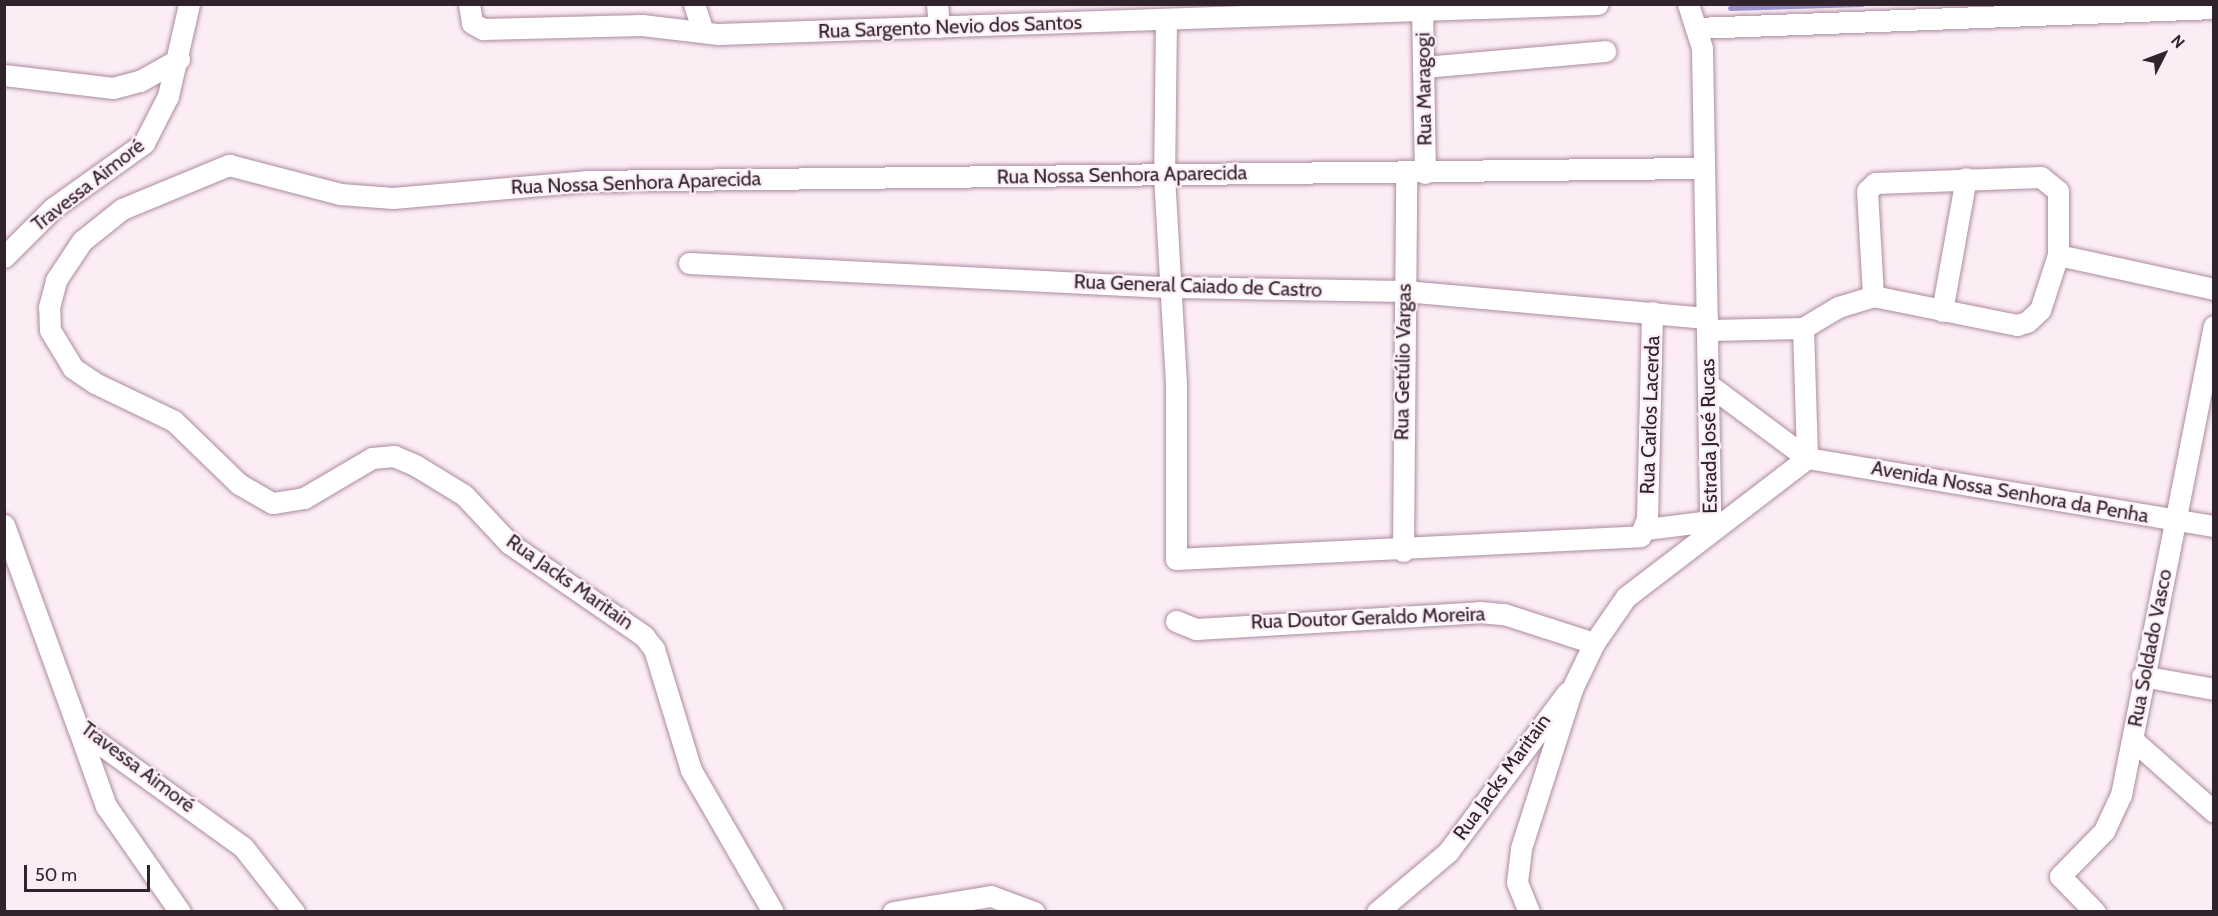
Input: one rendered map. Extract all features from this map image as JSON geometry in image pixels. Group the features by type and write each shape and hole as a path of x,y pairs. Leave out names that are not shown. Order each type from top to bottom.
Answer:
{"street":[{"name":"Travessa Aimoré","path":"4,257 53,208 144,143 156,127 179,58 189,4"},
{"name":"Rua Sargento Nevio dos Santos","path":"469,4 472,23 483,29 702,29 718,34 939,27 1172,14 1597,4"},
{"path":"694,4 702,29"},
{"path":"937,4 939,27"},
{"name":"Estrada José Rucas","path":"1529,912 1517,882 1518,863 1572,689 1594,643 1626,597 1710,526 1707,324 1700,168 1702,48 1688,4"},
{"name":"Rua Maragogi","path":"1416,173 1423,67 1422,8"},
{"path":"1696,28 2214,8"},
{"path":"1172,14 1164,175 1170,287 1176,559 1628,540 1647,524 1710,526 1807,458"},
{"path":"1423,67 1605,51"},
{"path":"4,75 113,88 140,81 179,58"},
{"name":"Rua Nossa Senhora Aparecida","path":"394,456 354,466 304,498 272,503 261,498 238,484 174,421 73,368 50,330 48,307 56,280 81,241 122,209 229,165 340,194 393,198 586,181 1700,168"},
{"name":"Rua Getúlio Vargas","path":"1403,551 1404,291 1416,173"},
{"path":"1942,311 1966,178"},
{"path":"1807,458 1803,328 1838,307 1873,296 1942,311 2027,322 2040,310 2058,255 2058,191 2050,181 1966,178 1869,188 1873,296"},
{"path":"2058,255 2214,289"},
{"name":"Rua General Caiado de Castro","path":"689,263 1170,287 1404,291 1652,312 1707,324 1803,328"},
{"name":"Rua Carlos Lacerda","path":"1647,524 1652,312"},
{"name":"Rua Soldado Vasco","path":"2214,326 2176,520 2142,676 2133,740 2214,812"},
{"path":"1708,385 1807,458"},
{"name":"Rua Jacks Maritain","path":"394,456 464,495 510,544 644,636 654,649 691,770 773,912"},
{"name":"Avenida Nossa Senhora da Penha","path":"1807,458 2214,526"},
{"name":"Travessa Aimoré","path":"4,525 78,728 243,847 294,912"},
{"name":"Rua Doutor Geraldo Moreira","path":"1176,621 1196,629 1479,612 1504,614 1594,643"},
{"path":"2142,676 2214,689"},
{"name":"Rua Jacks Maritain","path":"1377,912 1448,852 1534,730 1572,689"},
{"path":"78,728 106,806 180,912"},
{"path":"2095,912 2063,885 2060,876 2104,831 2121,795 2133,740"},
{"path":"893,912 991,896 1034,912"}],"waterway":[{"path":"1730,8 1862,4"}]}
